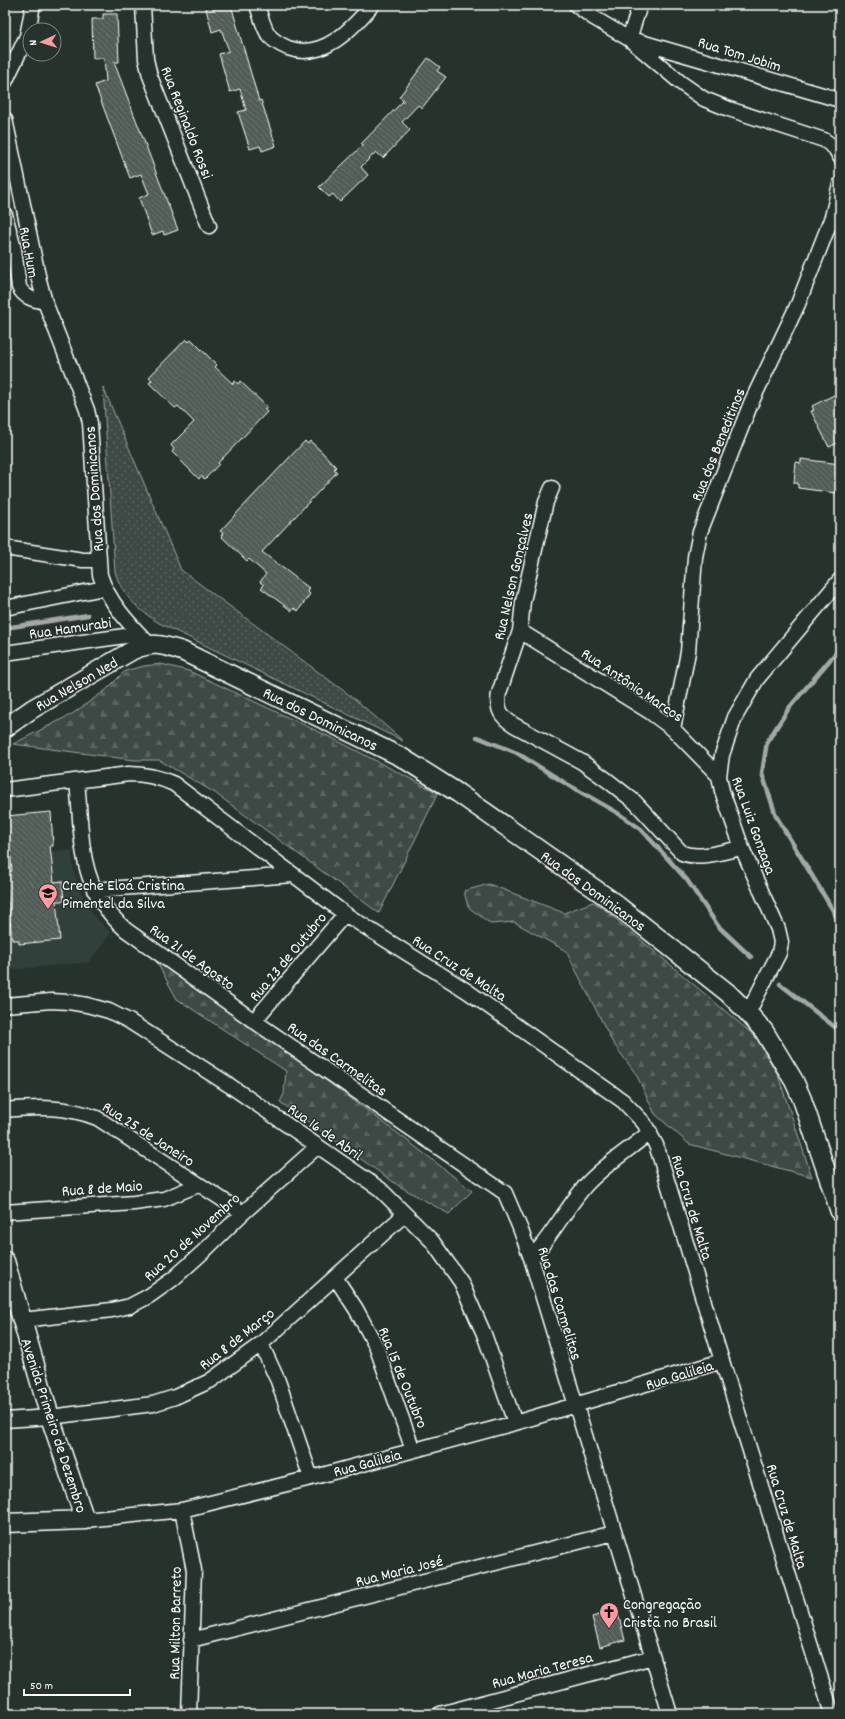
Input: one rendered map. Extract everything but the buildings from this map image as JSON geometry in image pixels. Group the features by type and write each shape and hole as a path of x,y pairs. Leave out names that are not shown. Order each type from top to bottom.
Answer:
{"street":[{"path":"5,82 26,36 33,5"},
{"name":"Rua Reginaldo Rossi","path":"143,5 146,59 150,76 210,226"},
{"path":"257,5 268,34 281,45 293,50 304,51 315,49 338,39 351,29 372,5"},
{"path":"576,5 594,18 629,39 681,83 704,99 729,109 824,140 836,148 840,157"},
{"path":"629,39 640,5"},
{"name":"Rua Tom Jobim","path":"629,39 840,100"},
{"name":"Rua dos Dominicanos","path":"5,119 45,302 87,410 90,423 98,560 104,588 111,600 144,639 182,651 401,757 422,770 458,793 608,898 728,993 764,1031 794,1081 802,1099 840,1212"},
{"name":"Rua dos Beneditinos","path":"673,729 688,652 695,557 700,532 750,403 798,304 832,216 840,184"},
{"name":"Rua Hum","path":"5,215 14,249 21,292 29,298 45,302"},
{"name":"Rua Nelson Gonçalves","path":"552,488 546,502 523,601 520,631 499,693 497,702 498,710 505,720 582,762 607,780 634,802 682,853 689,856 700,856 742,848"},
{"path":"5,548 83,560 98,560"},
{"name":"Rua Luiz Gonzaga","path":"748,1013 779,953 781,942 778,929 742,848 722,791 719,776 722,755 735,717 757,679 840,580"},
{"name":"Rua Hamurabi","path":"5,608 104,588"},
{"name":"Rua Antônio Marcos","path":"520,631 650,712 673,729 719,776"},
{"name":"Rua Hamurabi","path":"5,652 144,639"},
{"name":"Rua Nelson Ned","path":"5,728 32,709 127,653 144,639"},
{"name":"Rua Cruz de Malta","path":"5,790 136,774 159,778 174,784 346,914 467,991 599,1083 636,1113 650,1132 660,1157 832,1714"},
{"name":"Rua 21 de Agosto","path":"76,781 84,858 88,875 94,890 108,912 126,930 254,1021"},
{"path":"94,890 293,875"},
{"name":"Rua 23 de Outubro","path":"254,1021 346,914"},
{"name":"Rua 16 de Abril","path":"5,1005 31,1002 68,1002 87,1005 109,1012 136,1025 229,1085 380,1189 432,1241 461,1282 484,1334 515,1423"},
{"name":"Rua das Carmelitas","path":"254,1021 505,1193 531,1258 670,1714"},
{"name":"Rua 25 de Janeiro","path":"5,1110 42,1107 63,1108 92,1116 113,1127 198,1185 243,1213"},
{"path":"531,1258 542,1246 587,1185 601,1170 650,1132"},
{"name":"Rua 20 de Novembro","path":"22,1320 112,1310 130,1306 149,1296 172,1279 318,1146"},
{"name":"Rua 8 de Maio","path":"5,1212 134,1203 164,1199 198,1185"},
{"name":"Rua 8 de Março","path":"5,1420 50,1417 134,1407 175,1397 210,1381 261,1344 405,1214"},
{"name":"Avenida Primeiro de Dezembro","path":"5,1261 50,1417 85,1520"},
{"name":"Rua 15 de Outubro","path":"335,1277 376,1346 414,1450"},
{"path":"261,1344 278,1381 311,1478"},
{"name":"Rua Galileia","path":"5,1522 85,1520 182,1510 311,1478 515,1423 722,1361"},
{"name":"Rua Milton Barreto","path":"182,1510 194,1570 189,1714"},
{"name":"Rua Maria José","path":"191,1640 614,1533"},
{"name":"Rua Maria Teresa","path":"440,1714 653,1657"}],"shaded area":[{"name":"Creche Eloá Cristina Pimentel da Silva","path":"72,850 73,868 80,891 93,915 111,933 89,962 8,970 5,950 5,854"}],"green space":[{"path":"103,387 181,570 356,700 403,741 159,623 132,602 118,581 115,572"},
{"path":"161,664 189,671 332,738 438,793 379,913 215,793 159,760 134,760 13,744 72,714 106,690 125,671 144,666"},
{"path":"489,884 564,913 593,902 603,908 756,1037 778,1075 812,1177 689,1144 655,1114 636,1074 613,1043 566,951 514,922 491,924 468,907 464,891"},
{"path":"156,961 395,1131 472,1191 449,1214 399,1186 280,1102 284,1094 286,1071 177,999"}],"waterway":[{"path":"5,628 88,615"},
{"path":"840,648 789,708 767,742 762,773 776,816 834,912 840,927"},
{"path":"477,737 517,753 616,812 641,829 687,880 718,926 751,957"},
{"path":"780,984 840,1031"}],"place":[{"name":"Creche Eloá Cristina Pimentel da Silva","path":"48,910"},
{"name":"Congregação Cristã no Brasil","path":"609,1629"}]}
